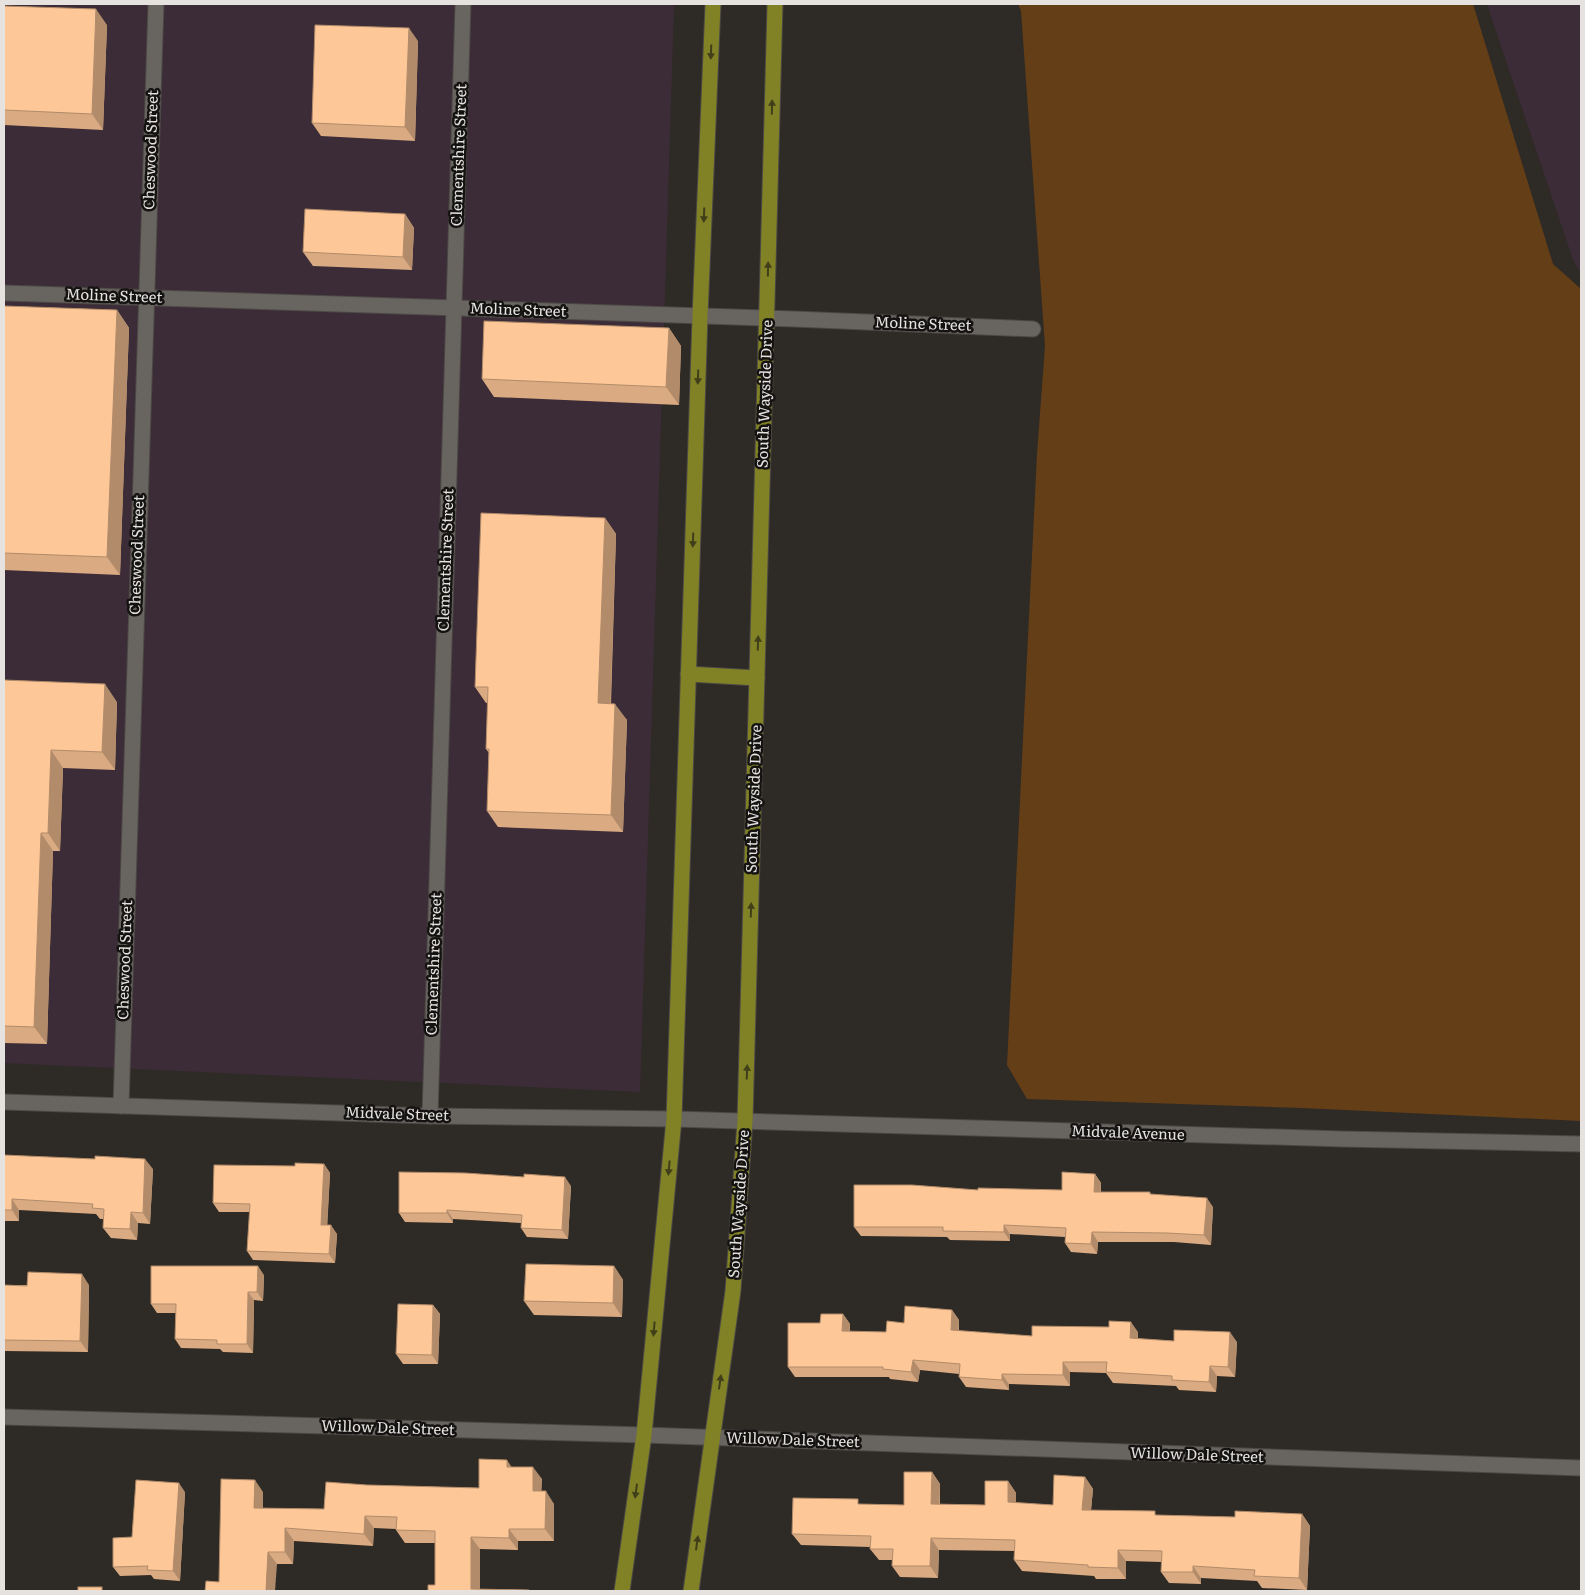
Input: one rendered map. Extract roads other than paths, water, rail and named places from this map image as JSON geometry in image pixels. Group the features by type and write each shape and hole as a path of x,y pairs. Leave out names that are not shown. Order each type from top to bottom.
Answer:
{"main road":[{"path":"622,1591 644,1435 674,1119 700,316 713,4"},
{"name":"South Wayside Drive","path":"691,1591 733,1290 745,1121 775,4"},
{"path":"688,674 757,678"}],"street":[{"name":"Cheswood Street","path":"121,1106 145,297 156,4"},
{"name":"Clementshire Street","path":"430,1116 464,4"},
{"name":"Moline Street","path":"4,293 767,318 1033,329"},
{"path":"4,1102 121,1106"},
{"name":"Midvale Street","path":"121,1106 430,1116 674,1119"},
{"name":"Midvale Avenue","path":"674,1119 1332,1139 1581,1144"},
{"name":"Willow Dale Street","path":"4,1417 644,1435 1581,1468"}]}
